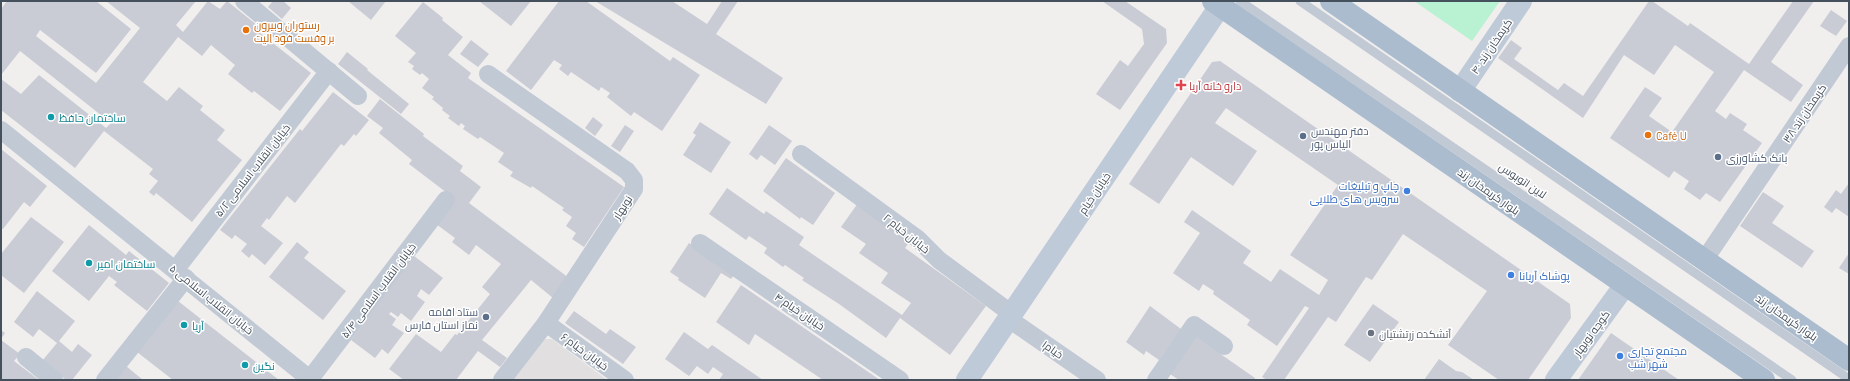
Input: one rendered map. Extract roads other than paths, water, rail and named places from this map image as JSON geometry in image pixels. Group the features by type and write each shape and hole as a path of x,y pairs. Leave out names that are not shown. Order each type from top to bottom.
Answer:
{"main road":[{"name":"بلوار کریمخان زند","path":"1331,1 1849,360"},
{"name":"بلوار کریمخان زند","path":"1224,3 1625,285 1764,380"}],"street":[{"path":"244,1 358,96"},
{"name":"کریمخان زند ۴۰","path":"1460,91 1521,1"},
{"name":"خیابان خیام","path":"967,380 1224,3"},
{"name":"کریمخان زند ۳۸","path":"1705,259 1849,46"},
{"name":"خیابان انقلاب اسلامی ۵/۲","path":"105,380 328,71"},
{"name":"نوبهار","path":"488,74 627,171 634,180 634,189 546,322 502,380"},
{"name":"خیابان انقلاب اسلامی ۵","path":"1,130 181,273 311,380"},
{"name":"خیابان خیام ۲","path":"801,154 918,239 939,260 1011,316"},
{"name":"خیابان انقلاب اسلامی ۵/۴","path":"311,380 446,200"},
{"name":"خیابان خیام ۴","path":"700,243 900,380"},
{"name":"کوچه نوبهار","path":"1556,380 1625,285"},
{"name":"۱خیام","path":"1011,316 1097,380"},
{"name":"خیابان خیام ۶","path":"546,322 625,380"},
{"path":"1156,380 1194,325 1224,346"},
{"path":"26,357 54,380"}],"lane":[{"name":"لاین اتوبوس","path":"1300,1 1849,379"},
{"name":"لاین اتوبوس","path":"1224,3 1792,380"}],"place":[{"name":"رستوران وبیرون بر وفست فود اِلیت","path":"246,30"},
{"name":"دارو خانه آریا","path":"1181,85"},
{"name":"ساختمان حافظ","path":"51,117"},
{"name":"Café U","path":"1648,135"},
{"name":"دفتر مهندس الیاس پور","path":"1303,136"},
{"name":"بانک کشاورزی","path":"1718,157"},
{"name":"چاپ و تبلیغات سرویس های طلایی","path":"1407,191"},
{"name":"ساختمان امیر","path":"89,263"},
{"name":"پوشاک آریانا","path":"1511,275"},
{"name":"ستاد اقامه نماز استان فارس","path":"486,317"},
{"name":"آریا","path":"184,325"},
{"name":"آتشکده زرتشتیان","path":"1371,333"},
{"name":"مجتمع تجاری شهر شب","path":"1620,356"},
{"name":"نگین","path":"245,365"}]}
